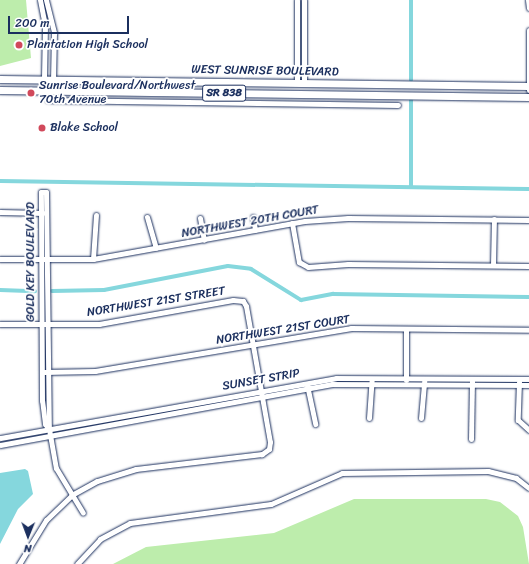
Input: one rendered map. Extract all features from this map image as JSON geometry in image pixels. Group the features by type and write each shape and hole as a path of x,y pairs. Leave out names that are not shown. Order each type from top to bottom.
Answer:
{"highway":[{"name":"WEST SUNRISE BOULEVARD","path":"0,79 317,82 529,88"},
{"path":"302,94 317,82"},
{"name":"WEST SUNRISE BOULEVARD","path":"0,90 529,97"}],"street":[{"path":"40,0 45,26 44,79 48,91 48,100 398,105"},
{"path":"46,0 54,26 53,79 48,91"},
{"path":"297,0 300,82"},
{"path":"300,82 304,0"},
{"path":"528,0 529,8"},
{"path":"529,30 529,88"},
{"path":"299,103 302,94"},
{"name":"GOLD KEY BOULEVARD","path":"0,212 44,213 44,372 49,429 56,468 83,512"},
{"path":"93,259 96,215"},
{"path":"147,217 156,248"},
{"path":"253,217 255,230"},
{"path":"200,218 204,240"},
{"name":"NORTHWEST 20TH COURT","path":"0,259 93,259 292,224 348,218 529,220"},
{"path":"493,265 494,219"},
{"path":"292,224 299,262 304,266 529,266"},
{"name":"NORTHWEST 21ST STREET","path":"0,324 99,324 233,300 243,301 253,344"},
{"path":"406,329 406,383"},
{"name":"NORTHWEST 21ST COURT","path":"44,372 95,371 329,330 529,330"},
{"path":"19,564 46,520 72,495 98,481 136,469 262,454 269,449 270,442 253,344"},
{"path":"368,418 372,376"},
{"name":"SUNSET STRIP","path":"0,438 307,382 372,376 472,378 519,382 529,385"},
{"path":"421,418 424,377"},
{"path":"471,439 472,378"},
{"name":"SUNSET STRIP","path":"0,444 308,388 372,382 472,384 519,382 529,379"},
{"path":"307,382 315,424"},
{"path":"519,382 518,420 529,430"},
{"path":"77,564 112,530 144,519 271,504 330,476 355,471 488,471 516,478 529,488"}],"green space":[{"name":"Plantation High School","path":"0,0 26,0 31,58 0,66"},
{"path":"354,499 486,499 500,502 518,516 523,527 529,564 113,564 146,547 274,533"}],"water":[{"path":"25,469 28,471 33,494 18,509 0,544 0,473"}],"waterway":[{"path":"411,0 411,80"},
{"path":"411,100 411,186"},
{"path":"0,181 529,189"},
{"path":"52,291 104,290 228,266 251,269 301,300 333,294 529,297"},
{"path":"0,290 35,291"}],"place":[{"name":"Plantation High School","path":"19,45"},
{"name":"Sunrise Boulevard/Northwest 70th Avenue","path":"31,93"},
{"name":"Blake School","path":"42,128"}]}
